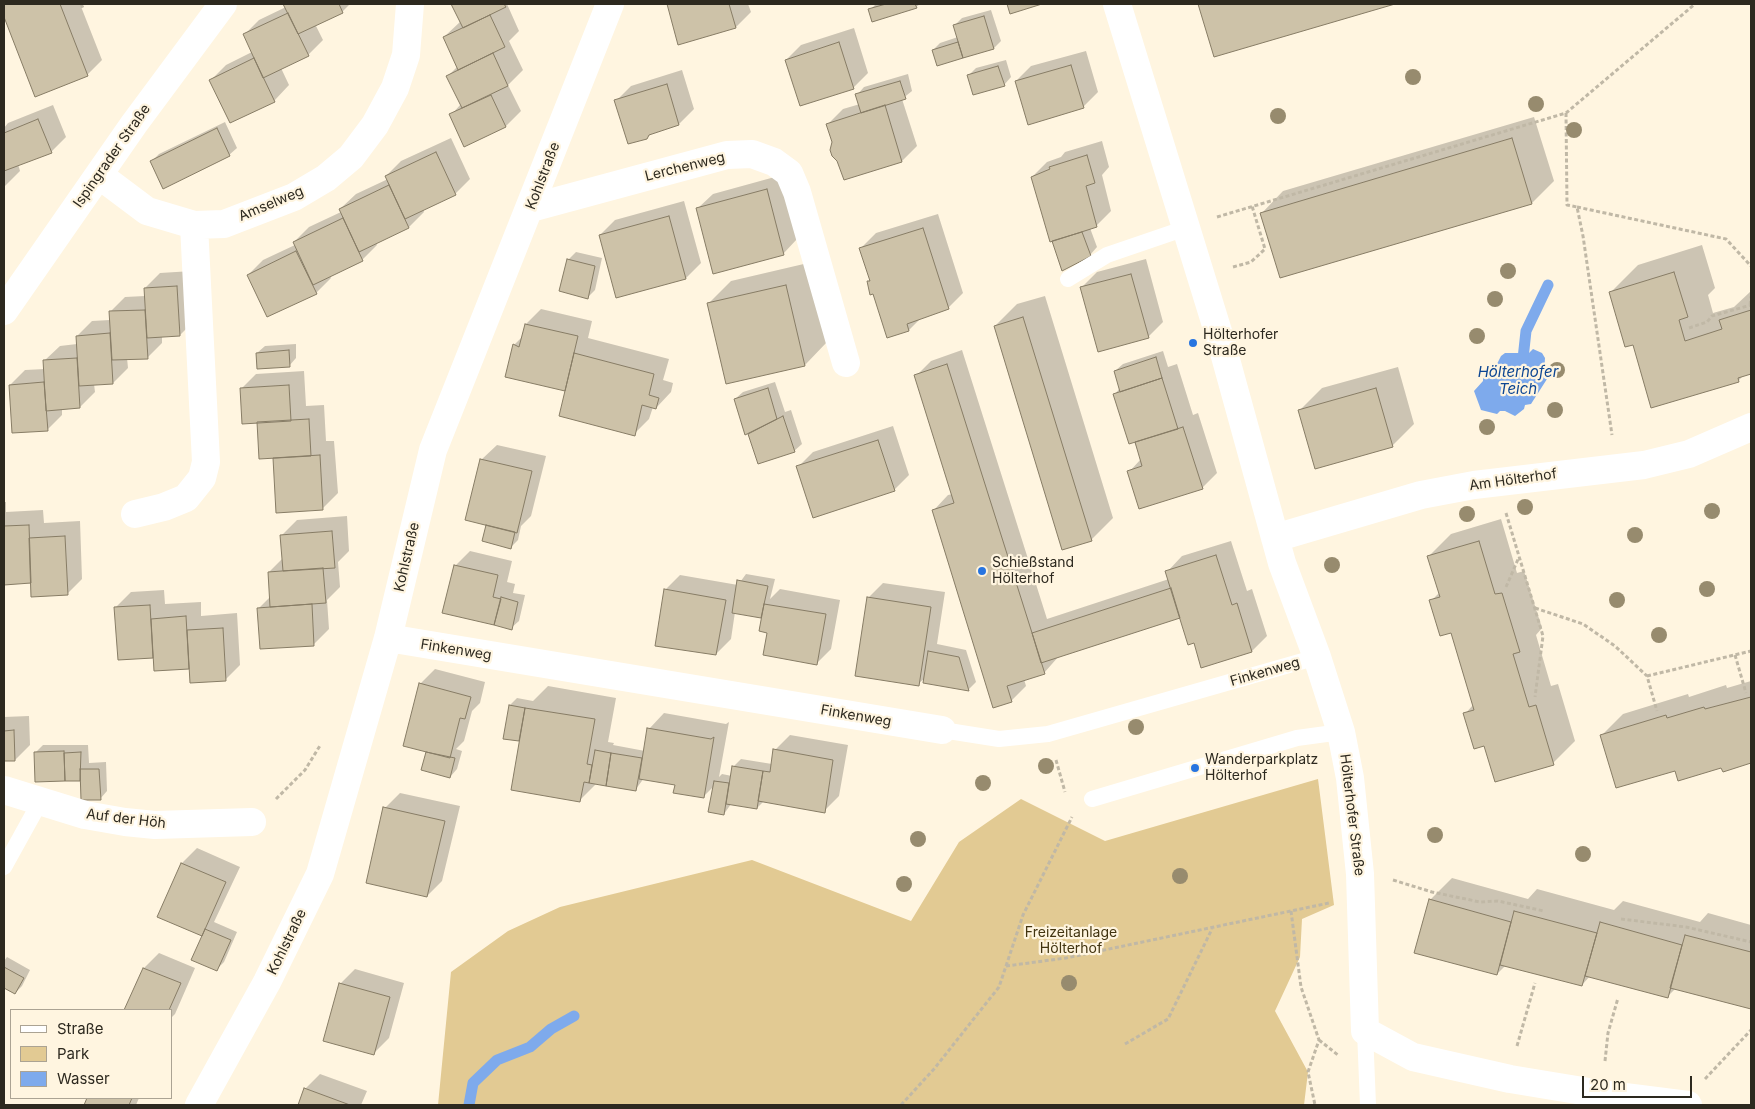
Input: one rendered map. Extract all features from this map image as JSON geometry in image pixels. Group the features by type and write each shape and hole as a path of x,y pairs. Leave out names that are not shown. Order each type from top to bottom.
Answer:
{"street":[{"name":"Ispingrader Straße","path":"4,310 134,124 223,4"},
{"name":"Amselweg","path":"99,175 147,211 194,225 224,224 294,197 326,178 351,157 375,125 394,88 406,55 410,4"},
{"name":"Kohlstraße","path":"199,1105 267,982 320,874 388,638 433,450 610,4"},
{"name":"Hölterhofer Straße","path":"1117,4 1220,338 1275,538 1317,656 1341,732 1350,778 1362,897 1366,1031"},
{"name":"Lerchenweg","path":"530,208 727,155 752,154 774,162 789,173 797,192 846,363"},
{"path":"135,514 164,507 186,498 202,478 206,462 194,225"},
{"name":"Am Hölterhof","path":"1275,538 1421,495 1497,482 1644,465 1689,454 1751,427"},
{"name":"Finkenweg","path":"388,638 942,730"},
{"name":"Auf der Höh","path":"4,790 85,815 155,825 252,822"},
{"path":"1366,1031 1413,1057 1510,1079 1601,1094 1694,1094"}],"lane":[{"path":"1068,279 1107,255 1186,228"},
{"name":"Finkenweg","path":"942,730 999,740 1048,734 1317,656"},
{"path":"1092,799 1296,738 1341,732"},
{"path":"4,867 40,802"},
{"name":"Hölterhofer Straße","path":"1366,1031 1368,1105"}],"path":[{"path":"81,4 83,8"},
{"path":"1235,212 1566,113 1695,4"},
{"path":"1566,113 1567,205 1726,239 1751,266"},
{"path":"1250,262 1265,249 1252,206"},
{"path":"1577,207 1618,468"},
{"path":"1689,328 1707,322 1712,316 1751,305 1751,296"},
{"path":"1497,482 1543,636 1535,697"},
{"path":"1506,587 1520,556"},
{"path":"1535,608 1583,624 1615,646 1647,676 1657,711"},
{"path":"1647,676 1751,651"},
{"path":"1735,655 1746,693"},
{"path":"1048,734 1067,798"},
{"path":"252,822 305,770 324,740"},
{"path":"901,1105 934,1069 999,987 1023,914 1072,817 1069,808"},
{"path":"1399,882 1432,892 1480,902 1498,900 1544,911"},
{"path":"1006,966 1066,958 1362,897"},
{"path":"1291,912 1301,987 1319,1040 1340,1057"},
{"path":"1621,919 1686,927 1751,942"},
{"path":"1125,1044 1168,1019 1213,928"},
{"path":"1510,1079 1535,984"},
{"path":"1601,1094 1606,1046 1618,998"},
{"path":"1694,1094 1751,1030"},
{"path":"1314,1105 1308,1072 1319,1040"}],"green space":[{"name":"Freizeitanlage Hölterhof","path":"1318,779 1334,905 1302,919 1300,957 1275,1011 1308,1072 1304,1105 438,1105 451,972 508,931 560,907 752,860 911,921 959,842 1021,799 1105,841"}],"water":[{"name":"Hölterhofer Teich","path":"1533,349 1542,353 1545,358 1544,375 1547,379 1531,404 1525,405 1524,409 1515,416 1505,411 1500,411 1497,414 1481,410 1474,391 1483,381 1483,378 1493,377 1493,372 1501,356 1505,353 1529,353"}],"building":[{"path":"4,4 60,4 88,76 35,97 4,17"},
{"path":"283,4 339,4 343,13 298,34"},
{"path":"451,4 504,4 506,7 463,28"},
{"path":"667,4 729,4 736,28 678,45"},
{"path":"886,4 915,4 917,8 872,22 868,9"},
{"path":"1007,4 1042,4 1010,14"},
{"path":"1198,4 1395,4 1214,57"},
{"path":"288,13 309,56 263,78 243,34"},
{"path":"490,15 505,47 458,70 443,37"},
{"path":"984,16 994,49 963,58 953,25"},
{"path":"839,42 854,89 800,106 785,60"},
{"path":"958,42 963,58 937,66 932,50"},
{"path":"493,53 508,86 462,108 446,76"},
{"path":"254,58 275,102 230,123 209,80"},
{"path":"1071,65 1084,108 1028,125 1015,81"},
{"path":"998,66 1005,86 973,95 967,75"},
{"path":"900,81 906,99 861,113 855,94"},
{"path":"667,84 679,125 649,135 647,139 628,144 614,100"},
{"path":"491,95 506,127 464,147 449,114"},
{"path":"885,105 902,162 844,180 837,161 832,156 830,150 832,142 826,124"},
{"path":"38,119 52,153 4,171 4,133"},
{"path":"217,128 230,156 163,189 150,161"},
{"path":"1512,138 1532,204 1280,278 1260,213"},
{"path":"436,152 456,195 405,219 385,176"},
{"path":"1087,155 1095,183 1086,186 1097,227 1050,242 1031,177 1050,169 1049,167"},
{"path":"389,185 409,228 359,252 339,209"},
{"path":"767,189 784,255 713,274 696,208"},
{"path":"669,216 686,279 616,298 599,235"},
{"path":"343,218 363,261 313,285 293,242"},
{"path":"923,228 949,309 907,324 909,331 887,338 873,294 870,295 867,281 870,281 859,248"},
{"path":"1082,232 1091,256 1062,271 1052,241"},
{"path":"296,251 317,294 267,317 247,275"},
{"path":"567,259 595,266 588,299 559,291"},
{"path":"1674,272 1688,317 1679,320 1685,341 1722,329 1719,320 1751,310 1751,374 1738,378 1739,382 1651,408 1633,345 1625,347 1609,292"},
{"path":"1131,274 1149,338 1098,352 1080,287"},
{"path":"786,285 805,366 726,384 707,303"},
{"path":"177,286 180,336 147,338 144,288"},
{"path":"145,310 148,359 112,360 109,311"},
{"path":"1023,317 1092,541 1062,550 994,326"},
{"path":"525,324 578,336 565,391 505,377 513,344 519,347"},
{"path":"110,333 113,384 79,386 76,336"},
{"path":"289,350 290,367 257,369 256,353"},
{"path":"574,353 654,374 649,395 659,398 656,409 642,405 635,436 559,416"},
{"path":"1156,357 1162,378 1120,392 1114,371"},
{"path":"77,358 80,408 46,411 43,360"},
{"name":"Schießstand Hölterhof","path":"947,364 1045,674 1007,686 1012,702 993,708 932,510 954,503 914,375"},
{"path":"1162,378 1178,429 1129,444 1113,394"},
{"path":"44,382 48,431 12,433 9,385"},
{"path":"289,385 291,421 242,424 240,388"},
{"path":"768,388 777,419 745,435 734,399"},
{"path":"1376,388 1393,447 1315,469 1298,410"},
{"path":"783,416 795,452 758,464 748,434"},
{"path":"309,419 311,456 259,459 257,422"},
{"path":"1183,427 1203,489 1139,509 1127,471 1142,466 1135,442"},
{"path":"878,440 895,491 813,518 796,466"},
{"path":"320,455 323,510 276,513 273,458"},
{"path":"480,459 532,471 517,533 465,520"},
{"path":"29,525 31,583 4,585 4,526"},
{"path":"486,525 515,532 511,549 482,541"},
{"path":"332,531 335,568 283,571 280,535"},
{"path":"65,536 68,595 31,597 29,538"},
{"path":"1479,541 1495,594 1502,593 1520,652 1513,654 1529,707 1536,705 1554,765 1495,782 1484,746 1474,749 1463,713 1474,710 1451,633 1440,636 1429,600 1440,597 1427,556"},
{"path":"1216,555 1232,605 1237,603 1252,652 1201,668 1194,643 1188,645 1165,571"},
{"path":"454,565 498,575 493,597 501,599 494,625 442,613"},
{"path":"323,568 326,603 270,607 268,572"},
{"path":"737,580 768,586 761,618 732,613"},
{"path":"1171,588 1180,618 1041,663 1032,633"},
{"path":"664,589 726,600 716,655 655,646"},
{"path":"501,597 518,602 512,630 494,625"},
{"path":"867,597 931,607 919,686 855,676"},
{"path":"312,604 314,646 260,649 257,608"},
{"path":"764,604 826,614 817,665 763,655 767,633 759,631"},
{"path":"150,605 153,658 118,660 114,607"},
{"path":"186,616 189,669 154,671 151,619"},
{"path":"223,628 226,681 190,683 187,630"},
{"path":"928,651 959,657 969,691 923,683"},
{"path":"419,683 471,697 465,719 460,718 450,758 403,746"},
{"path":"1751,697 1751,763 1723,772 1721,768 1678,781 1675,771 1616,788 1600,735 1666,715 1667,718 1704,707 1705,709"},
{"path":"509,705 525,708 519,741 503,739"},
{"path":"525,708 595,719 587,764 592,765 589,783 584,782 580,802 511,790"},
{"path":"647,728 711,739 714,737 704,798 673,793 675,785 639,779"},
{"path":"14,730 15,761 4,761 4,731"},
{"path":"773,749 833,760 825,813 758,801 763,771 770,772"},
{"path":"595,750 611,753 606,786 589,783"},
{"path":"64,751 65,781 35,782 34,752"},
{"path":"81,752 80,781 65,781 64,753"},
{"path":"426,752 455,758 450,778 421,770"},
{"path":"611,753 642,758 636,791 606,786"},
{"path":"732,766 763,771 757,809 726,804"},
{"path":"80,769 99,769 101,800 81,800"},
{"path":"714,781 729,783 724,815 708,812"},
{"path":"383,807 445,821 427,897 366,883"},
{"path":"181,863 226,882 202,936 157,917"},
{"path":"1429,899 1511,922 1497,975 1414,953"},
{"path":"1514,911 1597,933 1582,986 1500,965"},
{"path":"1600,922 1682,945 1668,998 1585,976"},
{"path":"205,929 231,940 217,971 191,960"},
{"path":"1685,935 1751,952 1751,1009 1670,988"},
{"path":"4,967 24,978 15,994 4,988"},
{"path":"143,968 181,983 169,1009 124,1009"},
{"path":"339,983 390,997 374,1055 323,1041"},
{"path":"304,1088 350,1105 298,1105"},
{"path":"87,1099 132,1099 129,1105 84,1105"}],"waterway":[{"path":"1522,368 1526,331 1548,285"},
{"path":"469,1105 473,1083 497,1060 530,1047 551,1029 574,1016"}],"place":[{"name":"Hölterhofer Straße","path":"1193,343"},
{"name":"Schießstand Hölterhof","path":"982,571"},
{"name":"Wanderparkplatz Hölterhof","path":"1195,768"}]}
